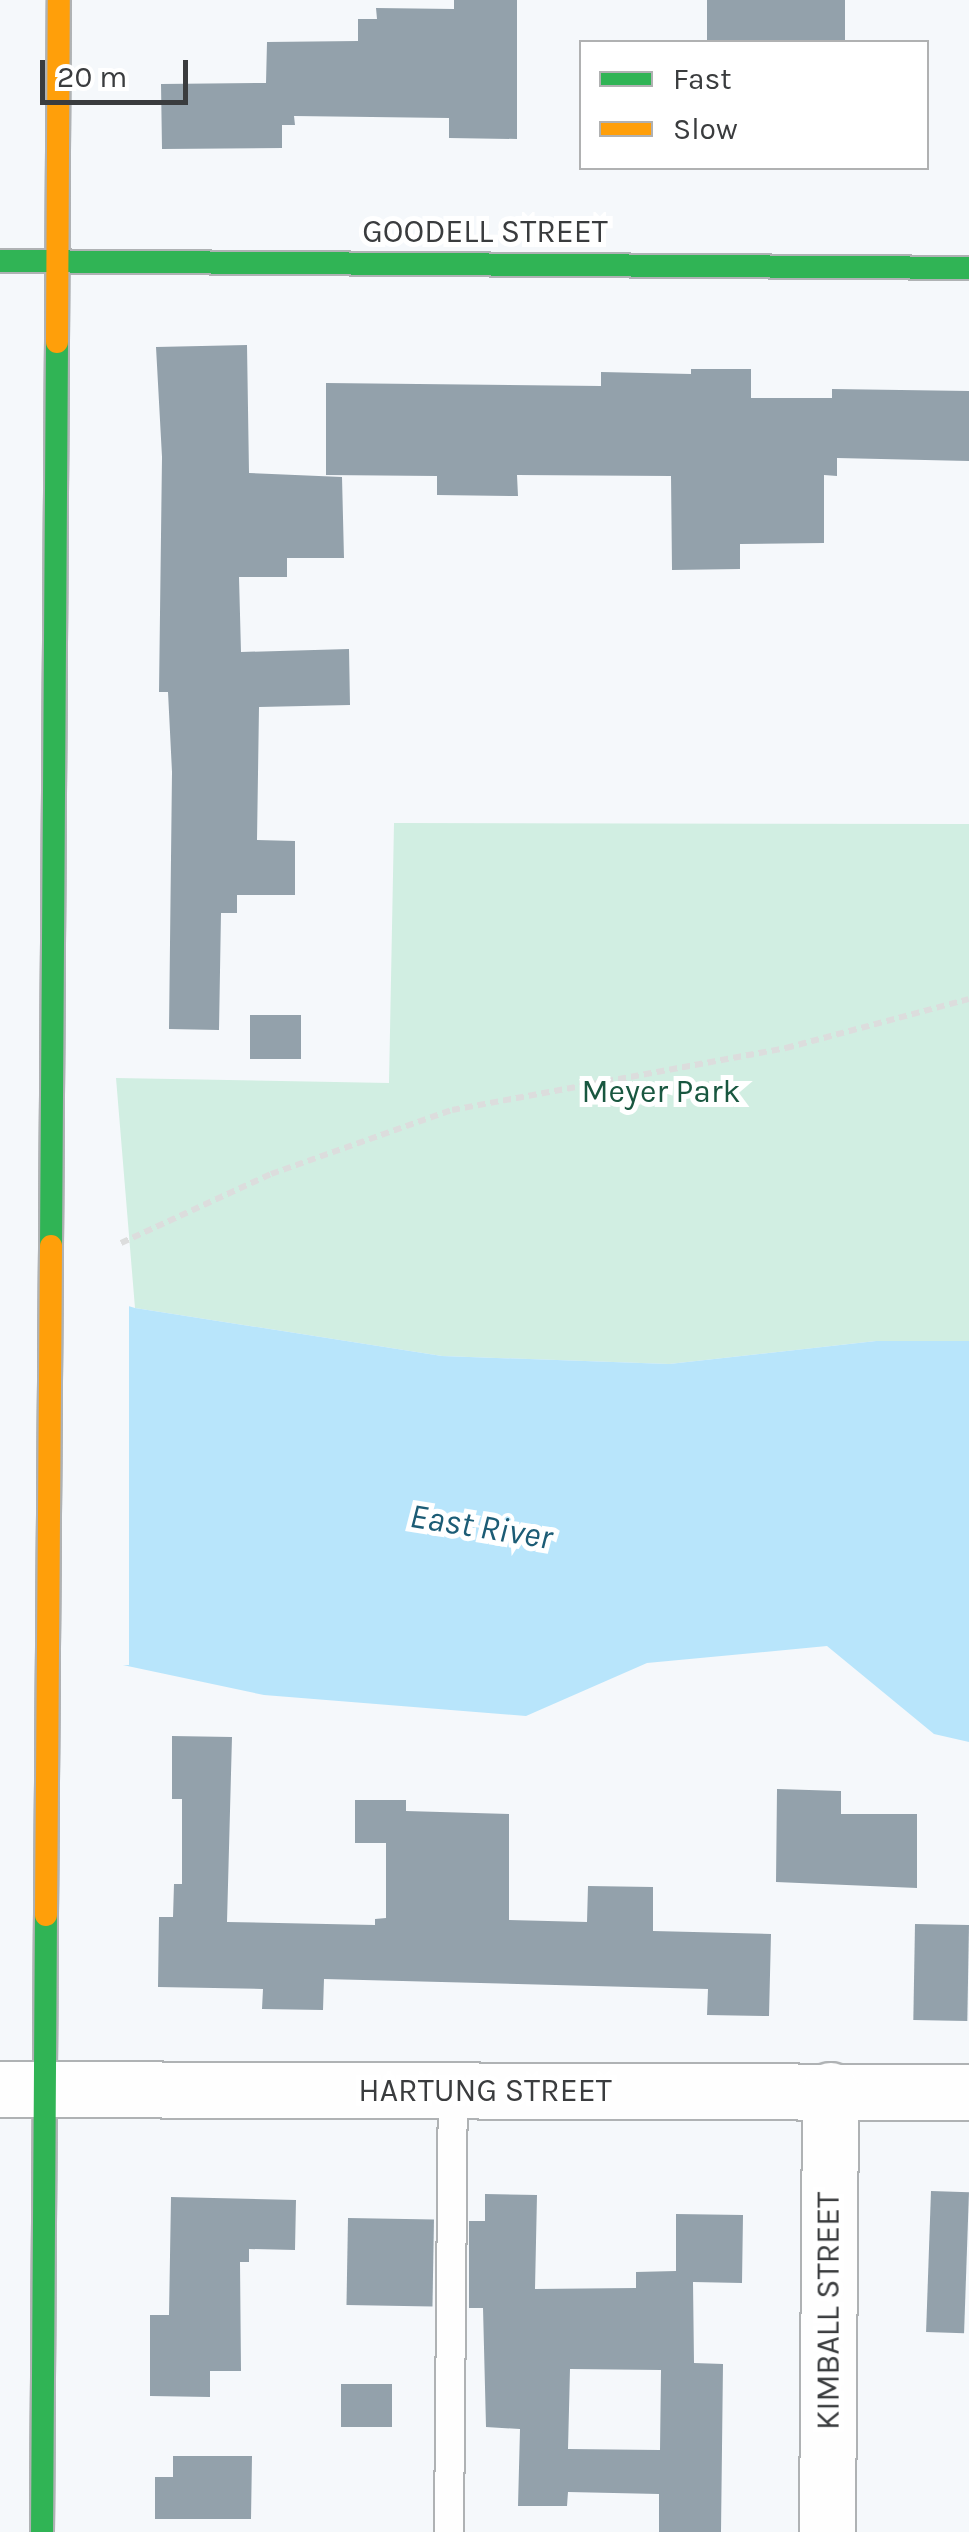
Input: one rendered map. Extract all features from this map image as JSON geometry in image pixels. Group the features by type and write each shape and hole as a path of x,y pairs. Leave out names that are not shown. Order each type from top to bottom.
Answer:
{"main road":[{"path":"42,2532 23,2089 49,1667 58,0"},
{"name":"GOODELL STREET","path":"0,261 969,268"}],"street":[{"name":"HARTUNG STREET","path":"23,2089 969,2092"},
{"name":"KIMBALL STREET","path":"827,2532 830,2090"}],"lane":[{"path":"449,2532 453,2092"}],"path":[{"path":"121,1243 271,1174 452,1110 786,1048 969,999"}],"green space":[{"name":"Meyer Park","path":"394,823 969,824 969,1341 876,1341 669,1364 442,1356 135,1308 116,1078 389,1083"}],"water":[{"name":"East River","path":"52,1283 135,1308 442,1356 669,1364 876,1341 969,1341 969,1742 934,1734 827,1646 647,1663 526,1716 264,1695 0,1639"}],"pier":[{"path":"33,1283 69,1283 129,1301 129,1665 102,1666 0,1644 0,1291"}],"building":[{"path":"454,0 517,0 517,139 449,138 449,118 294,116 295,125 282,125 282,148 162,149 161,84 266,83 267,42 358,41 358,19 377,19 376,8 454,9"},
{"path":"707,0 845,0 845,40 707,40"},
{"path":"247,345 249,473 342,477 344,558 287,558 287,577 239,577 241,652 349,649 350,705 259,707 257,840 295,841 295,895 237,895 237,913 221,913 219,1030 169,1029 172,772 168,692 159,692 162,457 156,347"},
{"path":"691,369 751,369 751,398 832,398 832,389 969,391 969,461 837,458 837,476 824,475 824,543 740,544 740,569 672,570 671,476 517,475 518,496 437,495 437,476 326,475 326,383 601,386 601,372 691,374"},
{"path":"250,1015 301,1015 301,1059 250,1059"},
{"path":"172,1736 232,1737 227,1922 375,1925 375,1919 386,1918 386,1843 355,1843 355,1800 406,1800 406,1811 509,1814 509,1920 587,1922 588,1886 653,1887 653,1931 771,1934 769,2016 707,2015 708,1989 324,1979 323,2010 262,2009 263,1989 158,1987 159,1917 173,1917 174,1884 182,1884 182,1799 172,1799"},
{"path":"777,1789 841,1791 841,1814 917,1814 917,1888 776,1882"},
{"path":"915,1924 969,1925 967,2021 913,2020"},
{"path":"931,2191 969,2192 964,2333 926,2332"},
{"path":"485,2194 537,2195 535,2289 636,2288 636,2272 676,2271 676,2214 743,2215 742,2283 693,2282 694,2363 723,2364 721,2532 659,2532 659,2494 568,2492 567,2506 518,2506 520,2429 486,2427 483,2308 469,2308 469,2221 485,2221","holes":["570,2369 661,2370 660,2450 568,2449"]},
{"path":"171,2197 296,2200 295,2250 249,2249 249,2262 240,2262 241,2371 210,2371 210,2397 150,2396 150,2315 169,2315"},
{"path":"348,2218 434,2220 432,2306 346,2305"},
{"path":"341,2384 392,2384 392,2427 341,2427"},
{"path":"173,2456 252,2456 251,2519 155,2519 155,2477 173,2477"}],"traffic: fast":[{"path":"0,261 969,268"},
{"path":"51,1246 57,342"},
{"path":"42,2532 46,1915"}],"traffic: slow":[{"path":"57,342 59,0"},
{"path":"46,1915 51,1246"}]}
